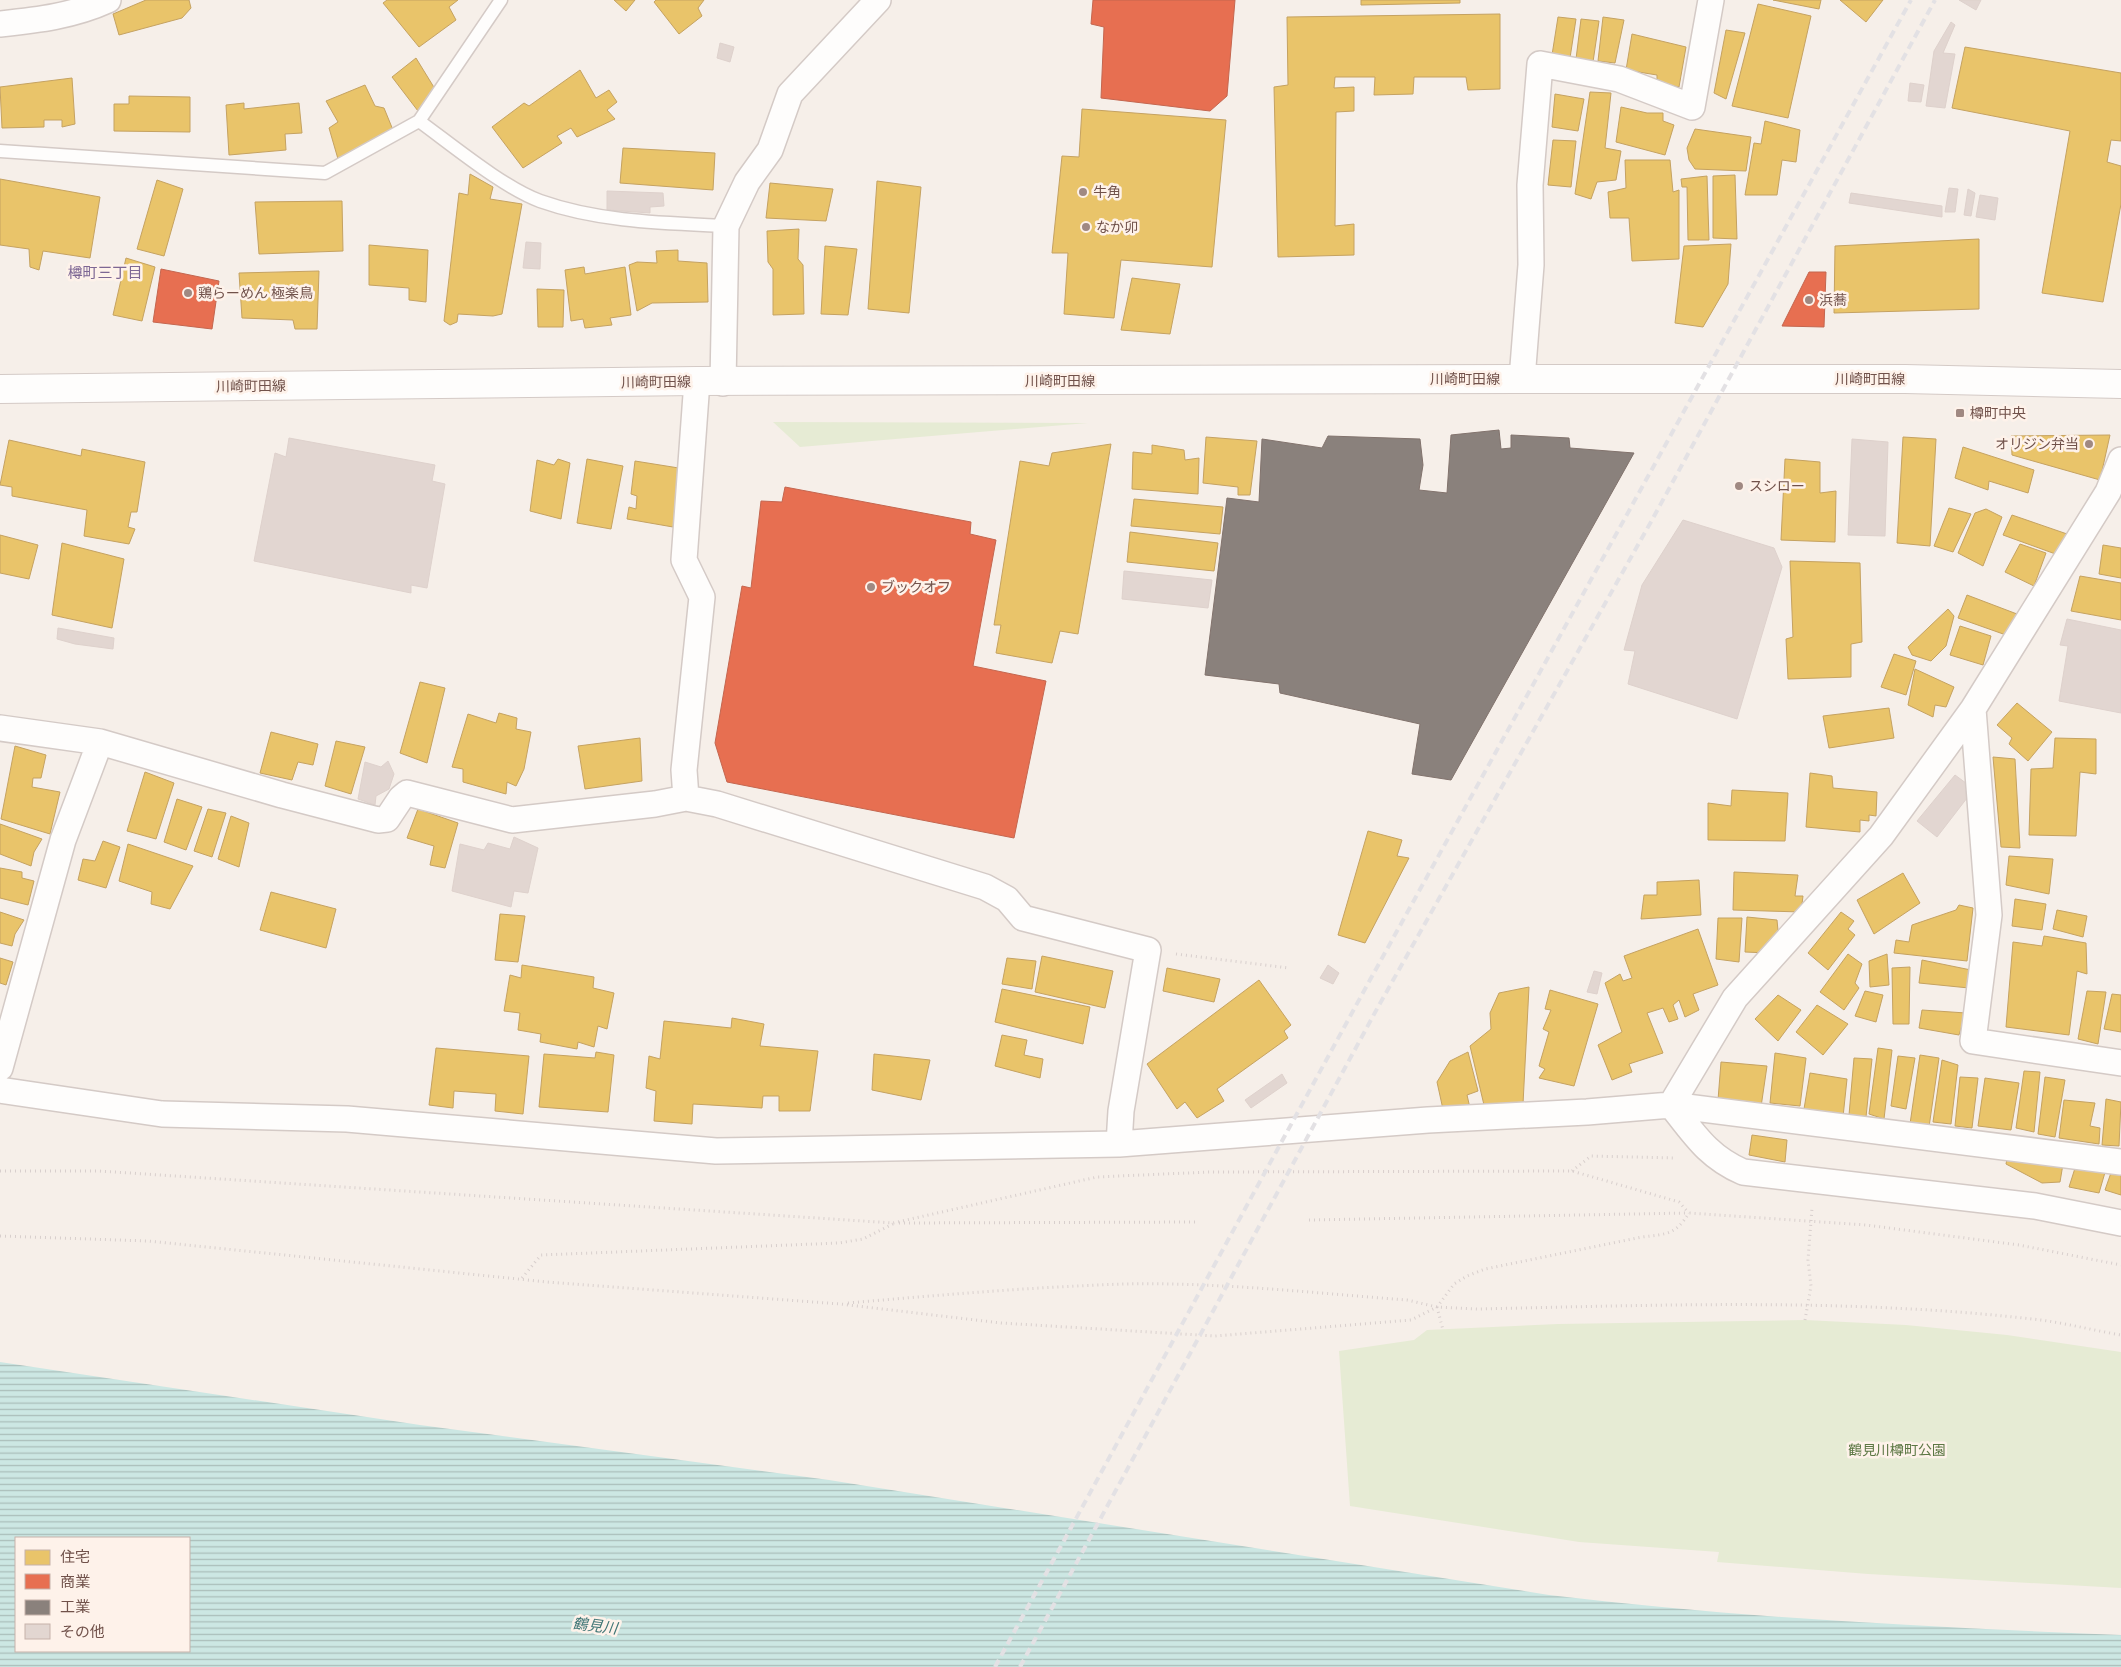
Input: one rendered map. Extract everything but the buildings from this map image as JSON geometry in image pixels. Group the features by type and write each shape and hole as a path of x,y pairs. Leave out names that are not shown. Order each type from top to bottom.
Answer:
{"main road":[{"name":"川崎町田線","path":"0,389 710,382 1522,379 1895,379 2121,384"}],"street":[{"path":"0,24 58,17 87,10 108,0"},
{"path":"686,798 684,770 702,597 684,560 710,382 726,226 747,182 770,150 790,94 878,0"},
{"path":"1522,379 1531,265 1530,184 1540,64 1619,79 1692,107 1711,0"},
{"path":"1671,1105 1735,998 1880,836 1973,709 2108,492 2121,460"},
{"path":"1973,709 1989,915 1973,1041 2121,1063"},
{"path":"0,728 100,742 282,795 378,820 386,819 401,798 407,793 512,820 655,804 686,798 717,804 986,887 1007,899 1023,918 1148,950 1121,1111 1120,1144"},
{"path":"0,1068 63,840 100,742"},
{"path":"0,1090 162,1114 347,1119 716,1151 1120,1144 1428,1120 1587,1112 1671,1105 2121,1162"},
{"path":"1671,1105 1709,1152 1723,1163 1743,1172 2035,1206 2121,1223"}],"lane":[{"path":"0,151 326,173 419,121 501,0"},
{"path":"419,121 505,182 539,201 636,221 726,226"}],"path":[{"path":"1148,950 1289,968"},
{"path":"1572,1171 1591,1156 1690,1158 1700,1157 1709,1152"},
{"path":"0,1171 98,1171 893,1224 1198,1222"},
{"path":"522,1279 542,1255 839,1243 863,1239 893,1224 1097,1177 1209,1172 1572,1171 1679,1202 1689,1213"},
{"path":"1805,1320 1809,1304 1808,1260 1812,1208"},
{"path":"0,1236 148,1241 522,1279 840,1304 1001,1323 1215,1336 1411,1320 1438,1307 1454,1284 1467,1276 1485,1269 1642,1237 1668,1234 1680,1228 1689,1213"},
{"path":"1309,1220 1689,1213 1866,1225 2019,1245 2121,1264"},
{"path":"840,1304 984,1291 1124,1284 1211,1285 1406,1300 1438,1307 1477,1309 1809,1304 1881,1306 2034,1319 2121,1335"},
{"path":"1438,1307 1444,1330"}],"green space":[{"path":"773,422 1088,423 800,447"},
{"name":"鶴見川樽町公園","path":"1805,1320 1906,1325 2007,1335 2121,1352 2121,1588 1868,1574 1717,1562 1719,1552 1579,1542 1350,1506 1339,1351 1414,1340 1427,1330 1558,1324"}],"water":[{"name":"鶴見川","path":"0,1362 420,1425 829,1480 1549,1595 1763,1616 2121,1635 2121,1667 0,1667"}],"railway":[{"path":"995,1667 1365,989 1911,0"},
{"path":"1020,1667 1378,1007 1652,520 1935,0"}],"place":[{"name":"牛角","path":"1083,192"},
{"name":"なか卯","path":"1086,227"},
{"name":"鶏らーめん 極楽鳥","path":"188,293"},
{"name":"浜蕎","path":"1809,300"},
{"name":"樽町中央","path":"1960,413"},
{"name":"オリジン弁当","path":"2089,444"},
{"name":"スシロー","path":"1739,486"},
{"name":"ブックオフ","path":"871,587"}],"district":[{"name":"樽町三丁目","path":"105,273"}]}
